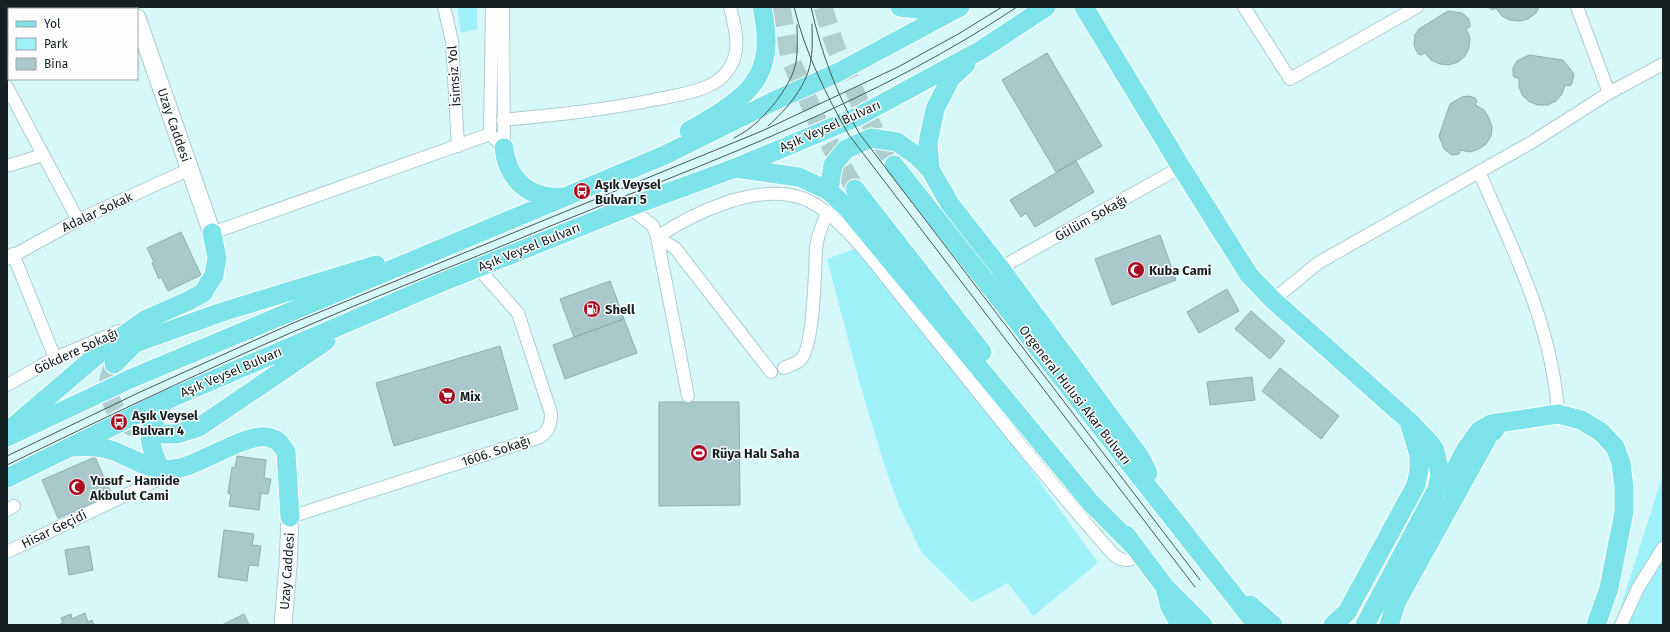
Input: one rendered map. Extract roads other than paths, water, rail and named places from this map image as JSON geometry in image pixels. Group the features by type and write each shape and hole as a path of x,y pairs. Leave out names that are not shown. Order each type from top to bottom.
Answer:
{"main road":[{"path":"664,156 680,136 728,107 742,97 753,85 763,64 767,40 762,7"},
{"path":"900,7 934,12 953,7"},
{"path":"7,437 130,379 664,156 776,100 837,73 960,7"},
{"name":"Aşık Veysel Bulvarı","path":"7,478 164,400 478,268 629,207 735,168 859,116 981,50 1046,7"},
{"path":"1084,7 1181,167 1249,275 1273,300 1409,421 1435,450 1440,475 1437,489 1365,625"},
{"name":"Uzay Caddesi","path":"138,21 212,232"},
{"path":"930,169 928,143 935,109 951,78 981,50"},
{"path":"829,191 833,165 846,149 871,138 897,142 917,156 930,169 950,204 1000,268 1140,457 1176,524"},
{"path":"504,148 510,171 520,184 531,192 544,197 563,197"},
{"name":"Orgeneral Hulusi Akar Bulvarı","path":"894,165 1257,625"},
{"path":"735,168 799,177 829,191 847,208 1091,503 1137,550"},
{"path":"855,189 1165,587 1203,625"},
{"path":"7,432 103,350 145,320 203,293 214,275 217,258 212,232"},
{"path":"114,364 135,343 225,310 471,236"},
{"path":"164,434 177,434 199,427 362,316"},
{"path":"161,470 151,448 150,436 152,424 164,400"},
{"path":"1437,489 1450,479 1466,449 1479,431 1491,424 1508,420 1558,414 1581,420 1601,432 1615,447 1621,463 1624,487 1624,512 1609,588 1596,625"},
{"path":"1389,625 1397,602 1489,435 1508,420"},
{"path":"1333,625 1347,612 1416,486 1419,470 1419,455 1409,421"},
{"path":"62,450 72,447 90,446 102,448 161,470 183,468 254,437 270,437 282,445 286,452 290,517"},
{"name":"Uzay Caddesi","path":"283,625 290,517"},
{"path":"1220,578 1273,625"},
{"path":"1165,587 1170,607 1180,625"}],"street":[{"name":"İsimsiz Yol","path":"444,7 452,41 458,146"},
{"path":"492,7 490,134 504,148"},
{"path":"503,7 504,148"},
{"path":"503,120 602,110 708,87 725,74 736,52 736,34 730,7"},
{"path":"1244,7 1290,79 1417,7"},
{"path":"1577,7 1609,93"},
{"path":"1273,300 1318,263 1532,142 1609,93 1663,64"},
{"path":"7,87 78,220"},
{"path":"212,232 490,134"},
{"path":"7,166 43,155"},
{"name":"Gülüm Sokağı","path":"1000,268 1181,167"},
{"name":"Adalar Sokak","path":"10,256 78,220 190,169"},
{"path":"1479,172 1516,256 1546,340 1554,377 1558,414"},
{"path":"657,237 680,222 702,211 753,197 790,195 822,208 838,222 871,258 1015,437 1113,554 1119,559 1132,560 1137,550"},
{"path":"629,207 652,226 657,237 688,396"},
{"path":"784,368 801,360 806,350 810,335 816,249 818,237 827,212"},
{"path":"657,237 675,248 771,372"},
{"path":"10,256 55,358"},
{"name":"1606. Sokağı","path":"290,517 540,437 549,428 551,413 518,313 478,268"},
{"name":"Gökdere Sokağı","path":"7,385 55,358 145,320"},
{"name":"Hisar Geçidi","path":"7,552 157,480 161,470"},
{"path":"1621,625 1638,588 1663,548"}],"tunnel":[{"path":"781,7 790,58 819,125 855,189"},
{"path":"823,7 834,43 861,106 894,165"},
{"path":"114,364 109,377 109,393 114,407 122,419 133,427 164,434"}],"tram line":[{"path":"794,7 810,57 832,104 849,135 1195,587"},
{"path":"811,7 819,40 830,72 843,103 859,133 1200,580"},
{"path":"7,456 138,393 293,323 762,131 898,67 960,33 1002,7"},
{"path":"7,465 114,413 295,331 791,128 907,72 963,41 1017,7"},
{"path":"768,126 796,96 806,78 812,55 812,24"},
{"path":"734,138 750,128 764,115 790,80 794,71 797,57 797,25"}],"place":[{"name":"Aşık Veysel Bulvarı 5","path":"582,191"},
{"name":"Kuba Cami","path":"1136,270"},
{"name":"Shell","path":"592,309"},
{"name":"Mix","path":"447,396"},
{"name":"Aşık Veysel Bulvarı 4","path":"119,422"},
{"name":"Rüya Halı Saha","path":"699,453"},
{"name":"Yusuf - Hamide Akbulut Cami","path":"77,487"}]}
